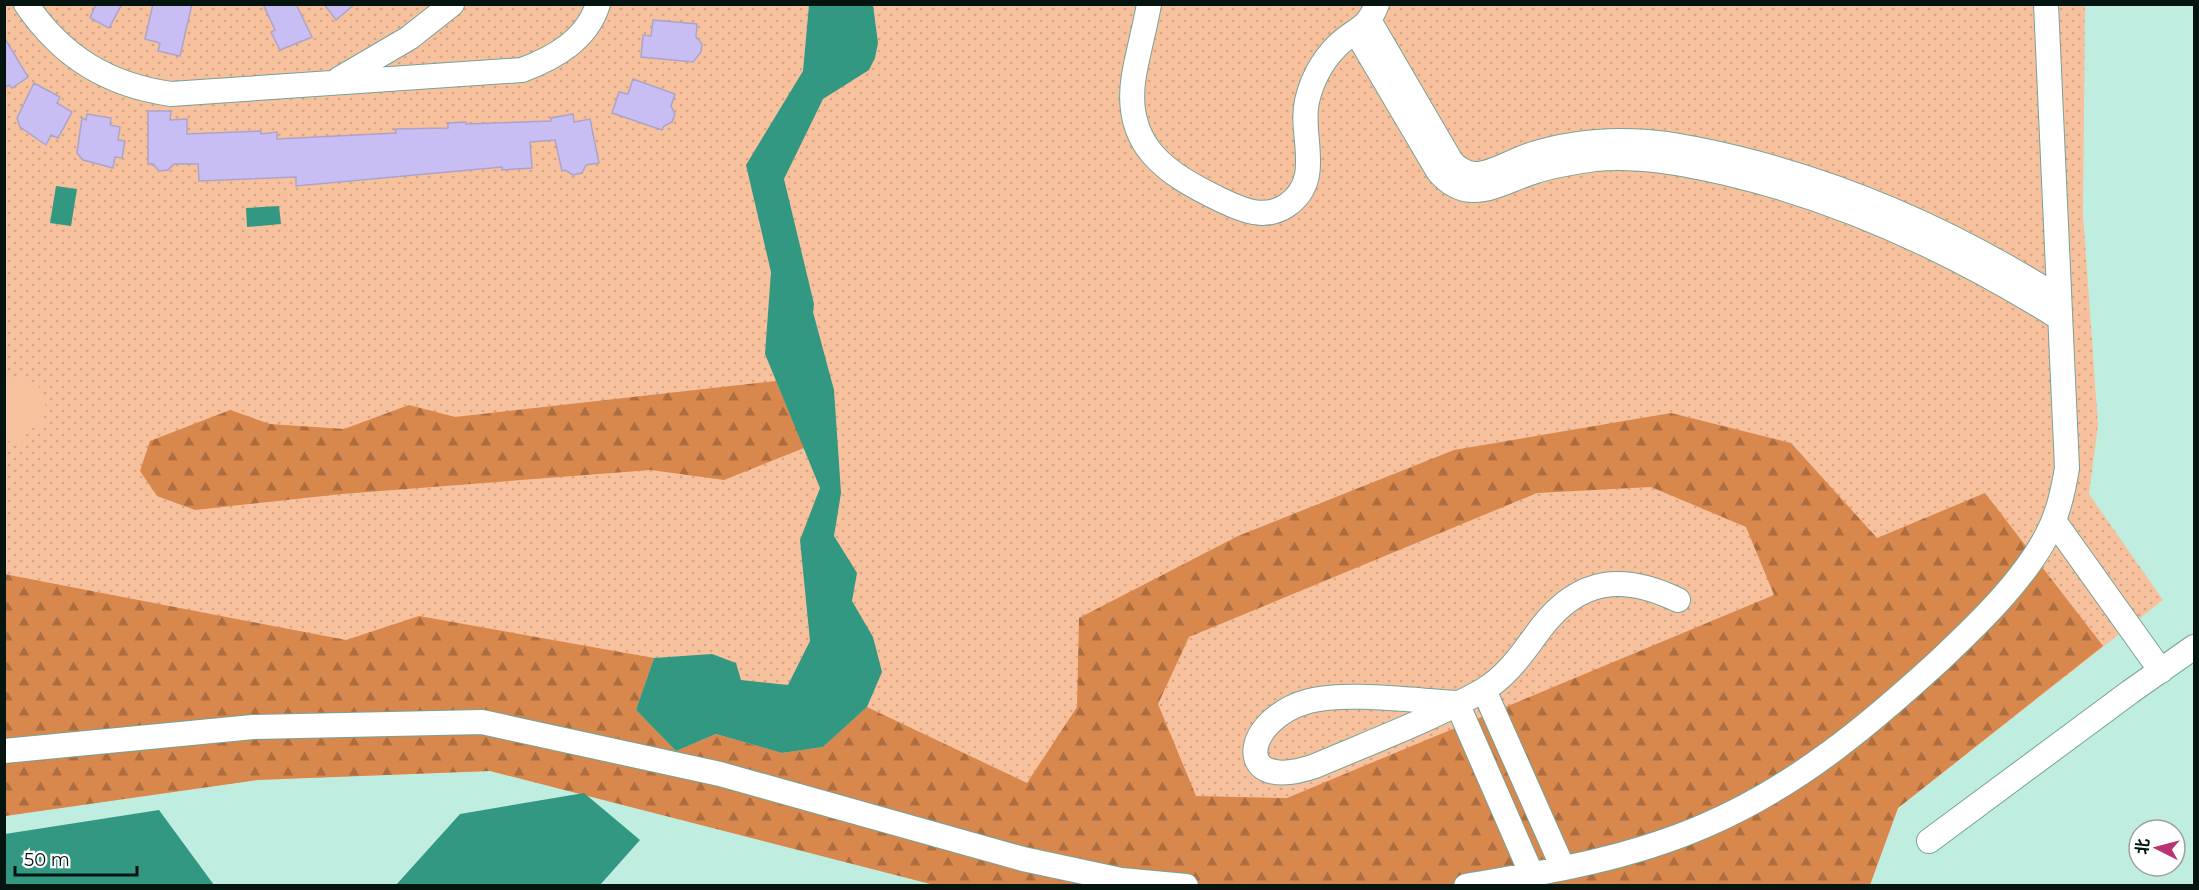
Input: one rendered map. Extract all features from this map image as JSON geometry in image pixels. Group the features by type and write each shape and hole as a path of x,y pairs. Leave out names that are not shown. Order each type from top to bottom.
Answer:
{"street":[{"path":"26,4 43,29 64,50 105,76 142,90 171,94 522,70 552,59 577,39 595,13 598,4"},
{"path":"329,84 383,55 452,4"},
{"path":"1149,4 1132,92 1135,118 1144,143 1161,165 1182,181 1253,213 1270,212 1286,206 1298,193 1310,164 1306,104 1312,82 1330,53 1368,19 1438,171 1461,189 1482,190 1535,171 1601,159 1646,159 1709,169 1800,193 1906,234 2058,307"},
{"path":"1466,885 1532,875 1657,844 1703,827 1781,787 1830,755 1869,725 1977,626 2036,553 2054,521 2067,468 2046,4"},
{"path":"2054,521 2161,671"},
{"path":"1457,703 1338,698 1309,701 1296,706 1272,722 1256,742 1254,753 1259,764 1268,771 1300,772 1457,703 1484,690 1506,672 1559,607 1594,587 1637,583 1652,587 1678,600"},
{"path":"1929,841 2194,647"},
{"path":"1484,690 1563,868"},
{"path":"1457,703 1532,875"},
{"path":"4,751 253,727 482,722 720,774 1023,859 1120,883 1186,885"}],"shaded area":[{"path":"4,5 2085,5 2083,214 2098,425 2089,494 2163,600 1898,808 1870,885 938,885 490,771 257,780 5,816"},
{"path":"809,5 873,5 878,43 875,58 869,70 823,99 784,179 814,304 813,312 834,390 841,493 834,536 857,573 852,601 873,637 882,672 867,707 823,747 782,753 716,734 676,751 636,710 654,658 712,654 736,663 741,680 788,685 810,641 800,540 820,488 765,354 771,272 746,165 803,71"},
{"path":"56,186 77,189 71,226 50,223"},
{"path":"279,206 281,224 247,227 246,208"},
{"path":"14,378 32,383 38,387 45,398 43,423 31,428 20,444 14,440 5,442 5,381"},
{"path":"584,793 640,840 600,885 396,885 460,814"},
{"path":"159,810 214,885 5,885 5,834"}],"green space":[{"path":"776,381 804,448 724,480 651,470 342,494 195,510 157,496 140,471 150,441 230,410 270,424 344,429 409,405 455,417"},
{"path":"1671,413 1791,443 1877,538 1985,493 2103,646 1898,808 1870,885 938,886 490,771 257,780 5,816 4,574 346,640 419,616 654,658 636,710 676,751 716,734 782,753 823,747 867,707 1027,783 1077,707 1079,618 1238,536 1454,450","holes":["1651,487 1746,527 1774,595 1287,798 1196,796 1158,704 1189,637 1537,493"]}],"building":[{"path":"96,4 122,4 109,28 90,18"},
{"path":"153,4 192,4 180,56 158,51 160,43 145,39"},
{"path":"263,4 296,4 312,37 280,50 271,32 275,30"},
{"path":"324,4 355,4 336,20"},
{"path":"653,20 697,24 696,37 702,44 701,52 693,62 641,57 643,35 651,36"},
{"path":"4,37 28,77 12,88 9,85 4,88"},
{"path":"633,79 675,94 671,106 675,114 672,122 664,126 662,130 612,113 619,92 628,94"},
{"path":"34,83 60,97 57,103 72,112 58,138 51,135 46,145 20,127 17,118"},
{"path":"148,111 171,111 170,120 187,119 187,134 261,131 261,134 277,132 277,139 396,133 395,129 448,128 448,123 551,121 551,118 573,114 574,122 590,119 599,163 586,165 582,173 573,175 565,170 562,171 555,140 530,142 532,168 502,170 502,167 296,186 296,177 199,181 198,164 174,164 168,170 159,171 153,164 148,164"},
{"path":"87,114 111,118 110,125 120,127 118,140 125,141 122,158 115,157 113,168 83,160 77,153 82,118 86,120"}]}
